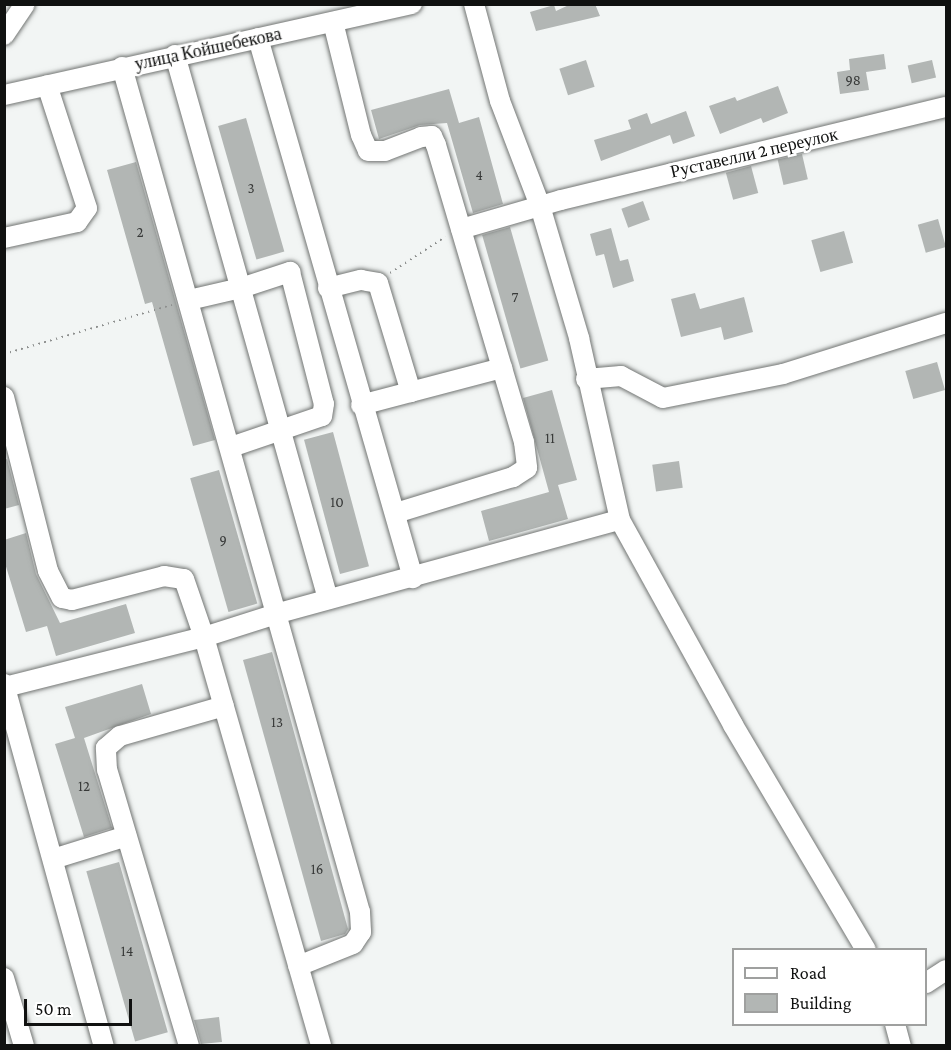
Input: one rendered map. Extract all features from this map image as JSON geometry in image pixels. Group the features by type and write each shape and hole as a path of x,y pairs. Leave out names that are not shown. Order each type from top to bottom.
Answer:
{"street":[{"path":"4,35 25,4"},
{"name":"улица Койшебекова","path":"4,95 175,55 412,4"},
{"path":"474,4 500,101 540,206 579,338 586,379 620,520 733,725 865,948"},
{"path":"333,22 361,135 368,151 385,151 432,136 524,442 527,468 513,477 396,513"},
{"path":"258,38 361,405 396,513 413,578"},
{"path":"175,55 328,599"},
{"path":"122,68 279,613 360,912 361,932 353,944 298,966"},
{"path":"4,238 76,222 87,208 47,85"},
{"name":"Руставелли 2 переулок","path":"460,229 561,200 946,107"},
{"path":"189,300 321,265"},
{"path":"231,447 315,421 322,416 324,404 290,272"},
{"path":"328,288 361,280 378,283 411,392"},
{"path":"586,379 621,376 663,398 783,374 946,323"},
{"path":"361,405 502,368"},
{"path":"4,397 48,571 62,598 72,600 177,575 184,579 204,637 321,1046"},
{"path":"104,1046 5,685 204,637 328,599 413,578 620,520"},
{"path":"187,1045 107,770 106,748 120,736 224,706"},
{"path":"52,859 127,836"},
{"path":"927,982 946,970"},
{"path":"4,978 24,1046"},
{"path":"896,1026 901,1046"}],"path":[{"path":"378,283 460,229"},
{"path":"4,354 189,300"}],"building":[{"path":"571,4 595,4 600,16 536,31 530,12 554,5 556,11"},
{"path":"884,54 886,69 866,72 869,90 840,94 837,72 850,70 849,59"},
{"path":"586,60 595,87 568,95 559,69"},
{"path":"932,60 936,78 912,83 908,66"},
{"path":"778,86 788,113 763,123 761,118 720,134 709,106 735,97 737,101"},
{"path":"449,89 459,123 479,117 503,204 473,213 447,123 420,125 379,139 371,110"},
{"path":"686,111 695,136 673,144 670,135 601,161 594,140 631,129 628,120 647,113 651,124"},
{"path":"246,118 284,252 256,260 218,126"},
{"path":"802,154 808,179 783,185 778,160"},
{"path":"136,162 215,440 193,446 152,302 145,304 107,170"},
{"path":"751,166 758,193 733,200 726,173"},
{"path":"643,201 650,220 628,228 621,209"},
{"path":"938,219 946,247 926,253 918,225"},
{"path":"510,227 548,361 520,369 482,235"},
{"path":"611,228 620,261 628,259 634,281 613,288 604,254 596,256 590,234"},
{"path":"844,231 853,263 820,272 811,240"},
{"path":"695,293 700,309 744,297 753,332 724,340 721,327 681,337 671,299"},
{"path":"937,362 945,390 913,399 905,371"},
{"path":"552,390 577,480 558,485 568,519 489,541 481,511 549,492 523,398"},
{"path":"333,432 369,566 340,574 304,440"},
{"path":"7,459 19,505 4,509 4,460"},
{"path":"679,461 683,488 656,491 652,465"},
{"path":"219,470 257,604 228,612 190,478"},
{"path":"26,533 36,574 60,623 126,604 135,633 56,656 47,626 26,632 4,560 4,540"},
{"path":"272,652 348,929 345,934 321,941 243,660"},
{"path":"142,684 151,714 84,738 112,828 84,837 55,744 75,738 65,707"},
{"path":"119,862 168,1032 135,1042 86,871"},
{"path":"219,1017 222,1042 201,1044 194,1020"}]}
